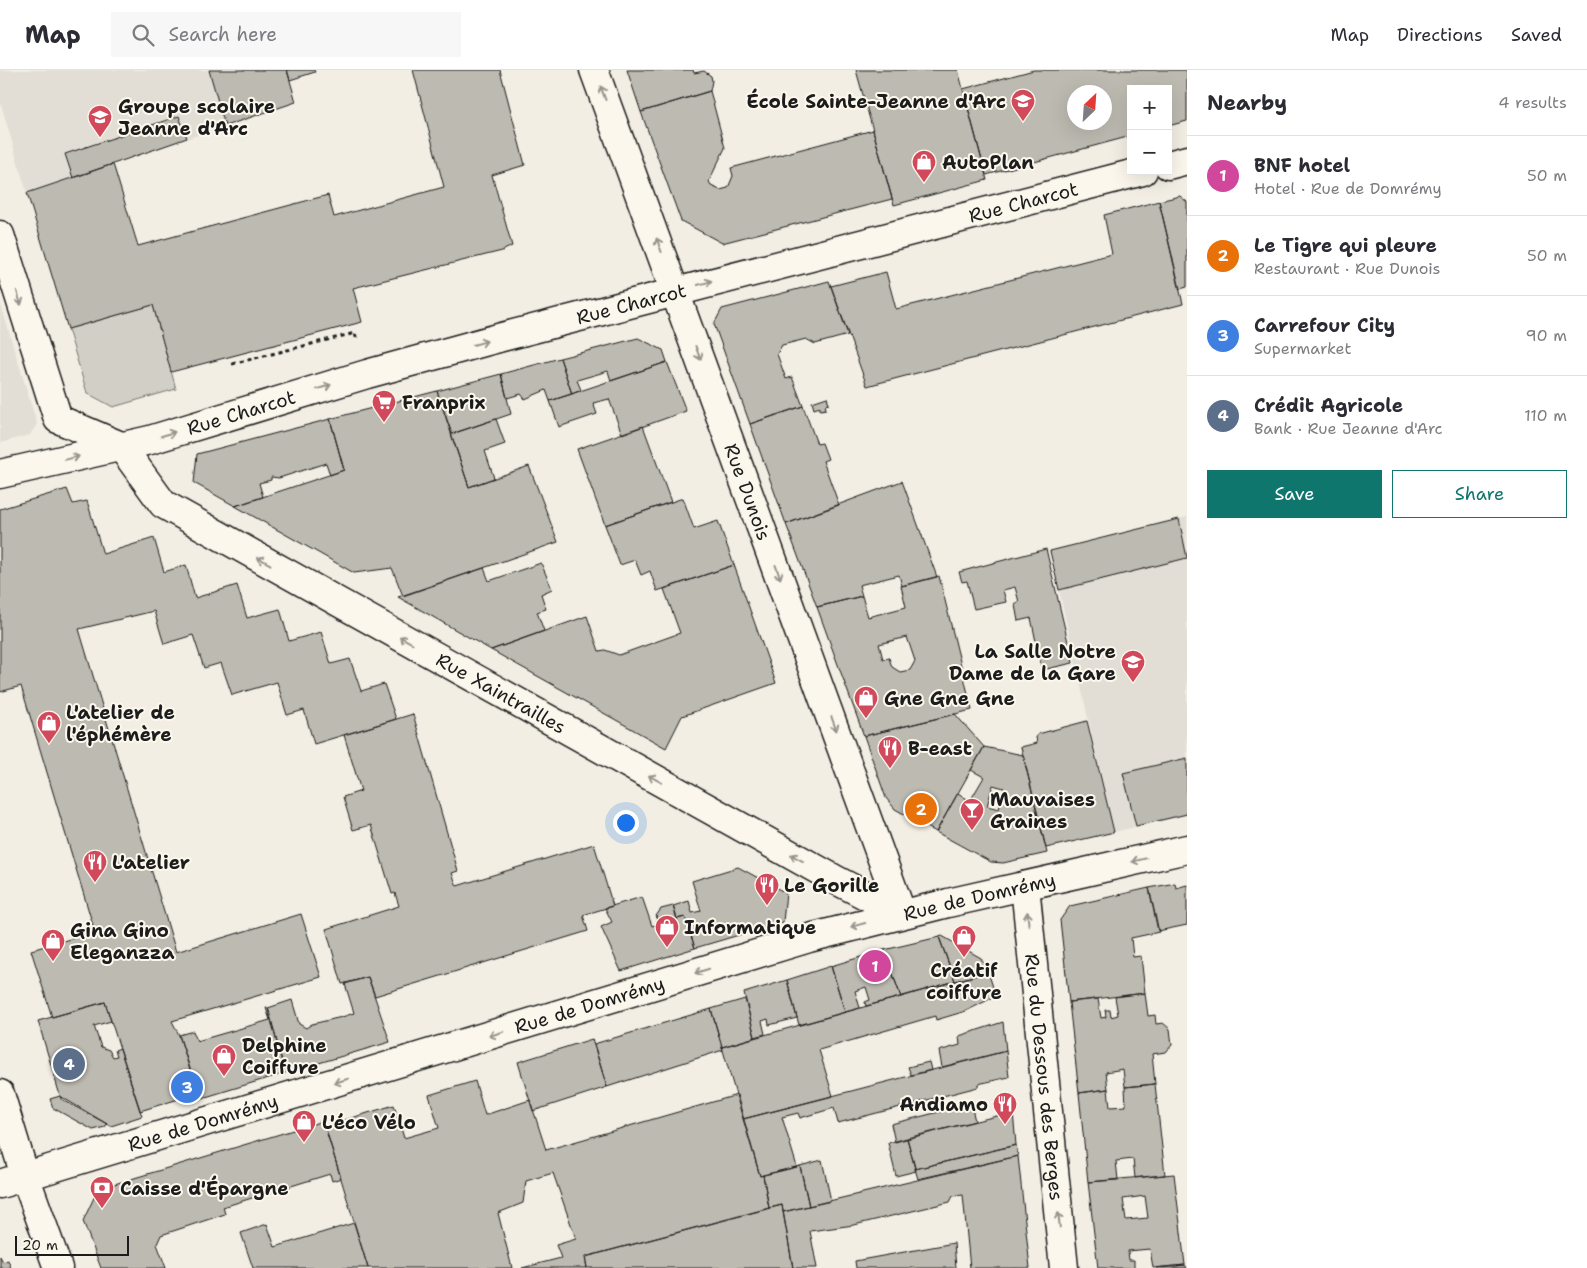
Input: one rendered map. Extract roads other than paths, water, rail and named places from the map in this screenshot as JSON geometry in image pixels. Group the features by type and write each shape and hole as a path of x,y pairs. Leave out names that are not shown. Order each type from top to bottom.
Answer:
{"street":[{"name":"Rue Dunois","path":"594,70 902,914"},
{"path":"1172,164 1187,160"},
{"name":"Rue Charcot","path":"0,474 150,440 367,374 675,291 1127,175"},
{"path":"0,234 58,419 121,446"},
{"name":"Rue Xaintrailles","path":"121,446 163,504 838,881 902,914"},
{"name":"Rue de Domrémy","path":"12,1180 800,941 902,914 1187,849"},
{"name":"Rue du Dessous des Berges","path":"1025,886 1064,1268"},
{"path":"0,1094 12,1180 58,1268"}],"place":[{"name":"École Sainte-Jeanne d'Arc","path":"1023,122"},
{"name":"Groupe scolaire Jeanne d'Arc","path":"100,138"},
{"name":"AutoPlan","path":"924,183"},
{"name":"Franprix","path":"384,423"},
{"name":"La Salle Notre Dame de la Gare","path":"1133,683"},
{"name":"Gne Gne Gne","path":"866,719"},
{"name":"L'atelier de l'éphémère","path":"49,744"},
{"name":"B-east","path":"890,769"},
{"name":"Le Tigre qui pleure","path":"921,809"},
{"name":"Mauvaises Graines","path":"972,831"},
{"name":"L'atelier","path":"95,883"},
{"name":"Le Gorille","path":"767,906"},
{"name":"Informatique","path":"667,948"},
{"name":"Créatif coiffure","path":"964,958"},
{"name":"Gina Gino Eleganzza","path":"53,962"},
{"name":"BNF hotel","path":"875,966"},
{"name":"Crédit Agricole","path":"69,1064"},
{"name":"Delphine Coiffure","path":"224,1077"},
{"name":"Carrefour City","path":"187,1087"},
{"name":"Andiamo","path":"1005,1125"},
{"name":"L'éco Vélo","path":"304,1143"},
{"name":"Caisse d'Épargne","path":"102,1209"}]}
